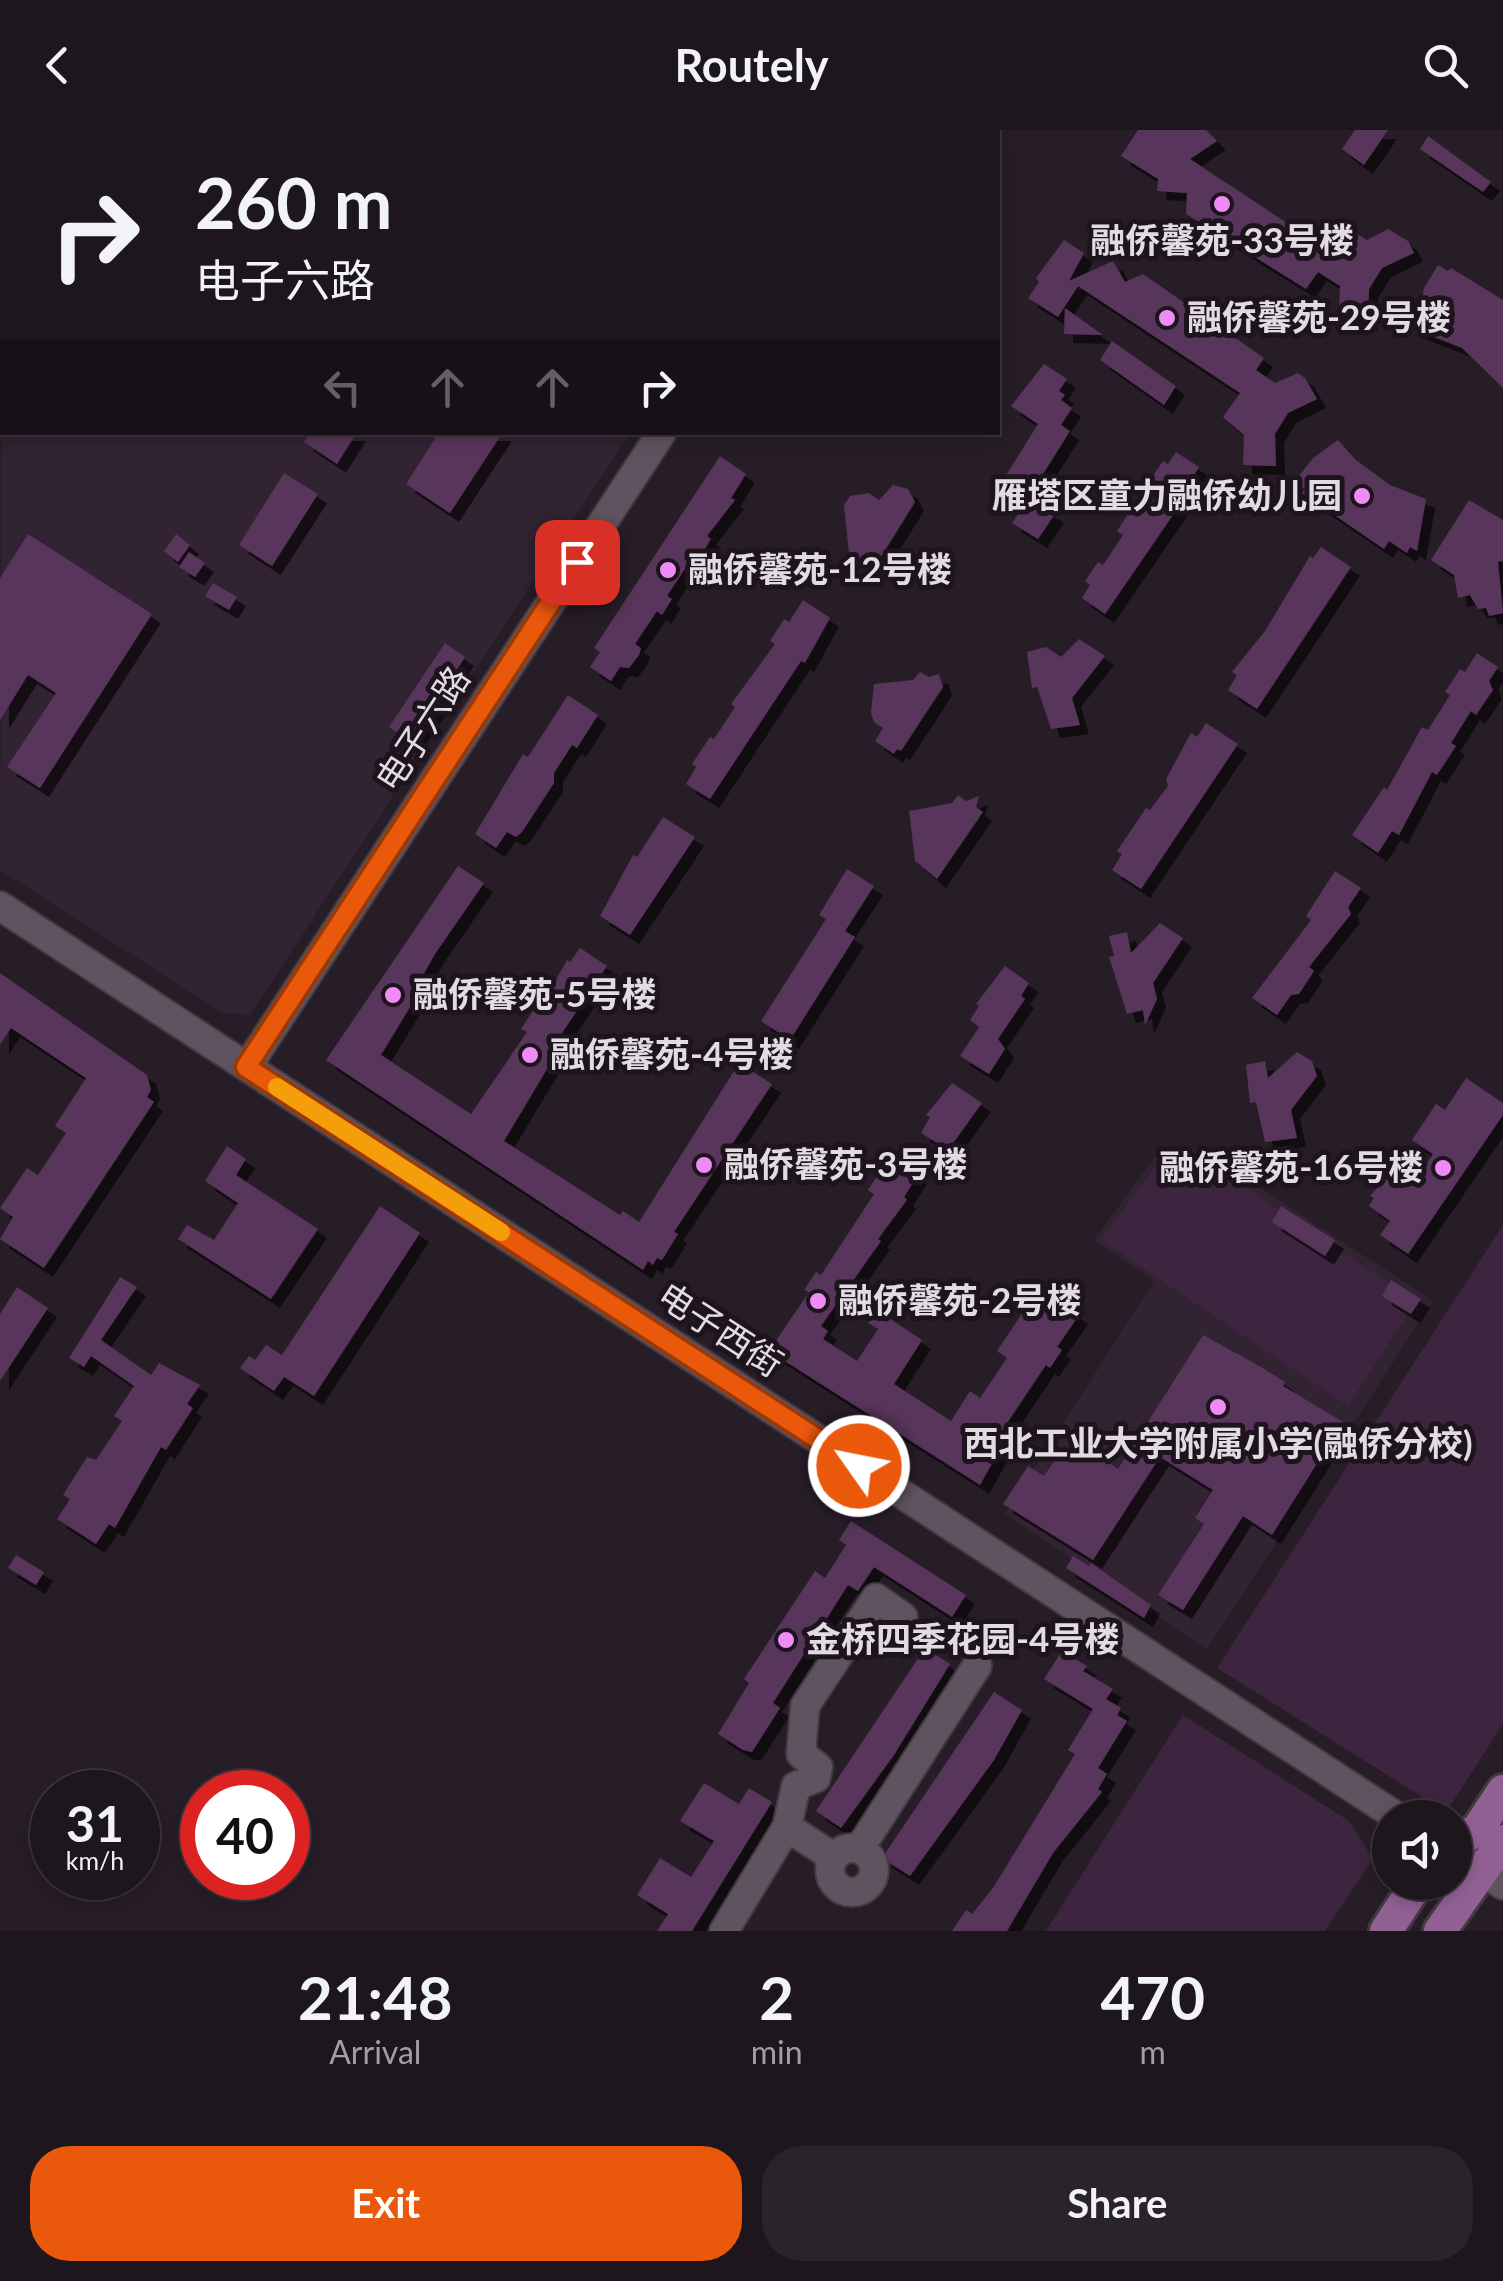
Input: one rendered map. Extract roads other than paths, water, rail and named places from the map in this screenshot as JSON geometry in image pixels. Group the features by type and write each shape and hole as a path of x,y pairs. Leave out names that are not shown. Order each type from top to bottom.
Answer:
{"main road":[{"path":"1472,1833 1503,1790"},
{"path":"1440,1931 1493,1878 1503,1840"},
{"path":"1386,1931 1406,1900"}],"street":[{"name":"电子六路","path":"246,1067 660,435"},
{"name":"电子西街","path":"0,906 1372,1800"},
{"path":"724,1931 788,1827 796,1786 816,1778 818,1768 801,1754 804,1706 876,1598 903,1616"},
{"path":"788,1827 847,1853 977,1666"}],"place":[{"name":"融侨馨苑-33号楼","path":"1222,204"},
{"name":"融侨馨苑-29号楼","path":"1167,318"},
{"name":"雁塔区童力融侨幼儿园","path":"1362,496"},
{"name":"融侨馨苑-12号楼","path":"668,570"},
{"name":"融侨馨苑-5号楼","path":"393,995"},
{"name":"融侨馨苑-4号楼","path":"530,1055"},
{"name":"融侨馨苑-3号楼","path":"704,1165"},
{"name":"融侨馨苑-16号楼","path":"1443,1168"},
{"name":"融侨馨苑-2号楼","path":"818,1301"},
{"name":"西北工业大学附属小学(融侨分校)","path":"1218,1407"},
{"name":"金桥四季花园-4号楼","path":"786,1640"}]}
